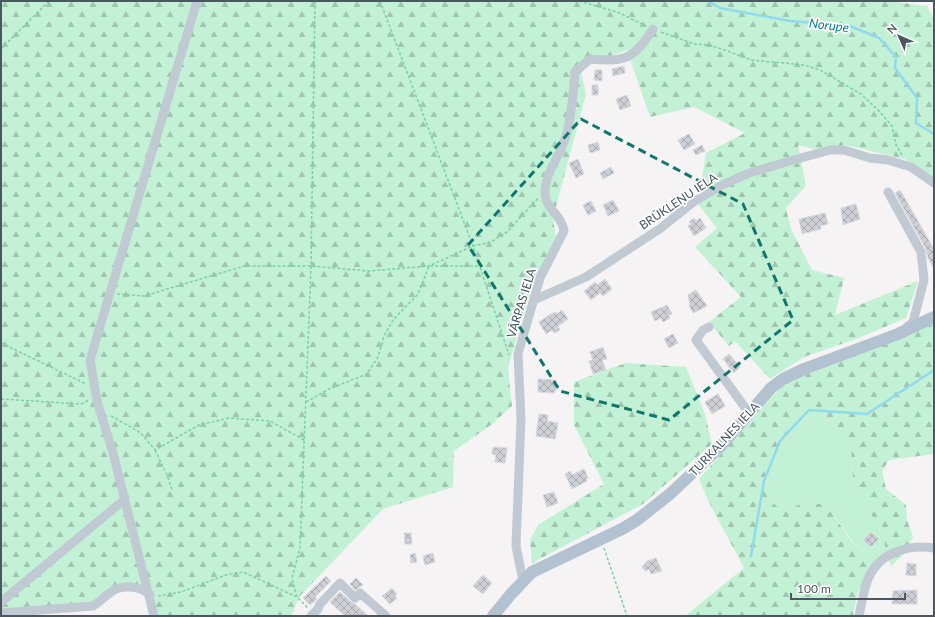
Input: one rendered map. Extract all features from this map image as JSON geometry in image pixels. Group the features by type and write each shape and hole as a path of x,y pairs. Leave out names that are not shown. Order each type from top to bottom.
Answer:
{"main road":[{"name":"TURKALNES IELA","path":"493,616 524,579 532,572 602,540 637,520 684,482 720,447 771,388 783,379 804,369 898,334 934,316"}],"street":[{"path":"154,616 150,595 124,500 114,452 100,411 90,360 197,1"},
{"name":"VĀRPAS IELA","path":"524,579 522,576 516,546 521,419 518,354 543,271 559,244 564,231 560,220 547,203 546,186 548,175 566,137 575,72 590,59 611,61 626,58 640,48 653,29"},
{"name":"BRŪKLEŅU IELA","path":"534,300 586,276 661,228 692,203 722,185 749,173 830,150 853,152 870,158 888,160 911,167 934,183"},
{"path":"888,192 921,252 924,280 913,322 898,334"},
{"path":"709,328 703,330 696,340 749,413"},
{"path":"1,602 124,500"},
{"path":"859,616 866,584 872,572 890,554 906,548 934,548"},
{"path":"325,616 314,613 320,604 340,583 355,598 360,593 386,616"},
{"path":"1,613 93,606 101,602 112,591 126,587 138,588 150,595"}],"path":[{"path":"1,49 49,1"},
{"path":"297,597 292,578 300,548 311,266 316,1"},
{"path":"380,1 481,266 510,357 518,366"},
{"path":"579,1 617,12 653,29 694,44 709,45 751,60 804,65 826,73 861,94 878,110 892,126 896,145 904,159 911,167"},
{"path":"306,402 329,388 366,374 378,357 384,336 393,320 418,294 429,266 473,246 490,242 507,232 538,197"},
{"path":"109,293 144,296 244,266 311,266 368,271 429,266 481,266"},
{"path":"1,343 95,389 90,400 82,404 1,399"},
{"path":"100,411 141,433 156,450 172,490"},
{"path":"156,450 199,425 229,418 270,421 304,440"},
{"path":"602,540 627,616"},
{"path":"150,595 162,596 181,592 226,574 243,572 297,597 314,613"}],"highlighted area":[{"path":"581,119 743,204 793,320 669,420 560,391 468,245"}],"green space":[{"path":"1,1 888,1 927,6 934,19 934,178 905,159 845,145 823,151 798,145 806,186 786,208 791,229 812,270 844,278 835,315 918,281 906,318 856,339 804,357 770,379 735,341 729,346 709,322 741,297 695,247 717,228 698,204 706,153 745,133 694,107 650,117 627,50 580,67 586,94 553,218 556,237 532,287 508,367 512,406 491,425 454,451 453,487 383,509 300,596 291,616 154,616 150,595 126,587 101,602 1,613"},
{"path":"934,319 934,454 889,460 882,471 886,489 906,505 907,520 913,537 903,555 891,566 886,552 884,539 853,478 851,447 823,412 809,410 780,441 765,481 771,500 783,513 808,500 828,507 852,542 864,551 870,565 857,595 853,616 685,616 744,568 699,479 780,388 811,368"},
{"path":"626,363 686,367 705,414 712,444 643,504 532,563 530,540 538,525 604,484 574,425 574,382"},
{"path":"809,410 823,412 851,447 853,478 884,539 886,552 872,572 864,551 853,542 828,507 808,500 783,514 771,500 764,481 780,441"}],"building":[{"path":"624,66 625,73 613,76 612,69"},
{"path":"595,70 602,70 602,81 594,80"},
{"path":"592,85 598,85 598,95 592,95"},
{"path":"627,95 631,106 620,110 616,99"},
{"path":"689,134 695,144 684,150 678,140"},
{"path":"598,142 600,150 590,153 588,145"},
{"path":"702,145 705,151 696,155 693,150"},
{"path":"578,159 584,174 576,178 569,163"},
{"path":"611,167 614,173 603,179 600,173"},
{"path":"900,190 934,249 934,269 928,258 926,249 895,193"},
{"path":"613,200 619,211 608,216 603,205"},
{"path":"591,201 596,211 588,215 583,205"},
{"path":"856,204 860,219 843,225 841,208"},
{"path":"825,213 828,224 820,226 821,229 802,234 799,219"},
{"path":"694,218 696,221 700,218 706,228 694,236 688,226 691,224 689,222"},
{"path":"605,279 612,289 603,296 600,293 591,300 584,291 595,282 597,285"},
{"path":"696,290 707,306 693,313 689,305 688,295"},
{"path":"667,305 672,314 668,315 670,318 663,322 661,318 655,321 651,312"},
{"path":"562,310 568,319 558,326 560,330 554,333 552,330 546,334 539,322 551,314 556,312 557,314"},
{"path":"673,334 678,343 669,348 664,339"},
{"path":"603,347 607,359 602,360 606,370 593,374 589,361 593,360 590,352"},
{"path":"729,354 740,367 734,373 723,359"},
{"path":"538,379 556,380 555,393 538,392"},
{"path":"718,394 725,406 712,414 705,402"},
{"path":"539,414 548,415 547,421 558,423 555,439 536,436"},
{"path":"493,447 507,448 505,463 495,462 496,455 492,454"},
{"path":"584,469 588,478 586,479 587,481 572,489 565,474 570,471 572,475"},
{"path":"554,492 558,503 547,507 543,495"},
{"path":"871,532 879,539 871,547 863,540"},
{"path":"404,533 411,533 412,544 405,544"},
{"path":"415,553 417,562 411,563 410,555"},
{"path":"433,553 435,562 425,565 423,556"},
{"path":"656,558 662,571 651,574 649,569 646,571 644,570 642,567 647,561"},
{"path":"907,563 916,564 916,576 906,575"},
{"path":"483,575 492,583 483,594 473,586"},
{"path":"326,576 331,581 315,597 317,599 310,605 303,598"},
{"path":"356,578 363,585 355,590 350,584"},
{"path":"392,588 397,594 395,596 397,598 390,604 382,596"},
{"path":"917,590 917,604 892,604 893,591"},
{"path":"340,592 368,616 345,616 330,602"}],"waterway":[{"name":"Norupe","path":"708,1 720,8 790,21 850,26 879,38 896,57 895,68 917,98 916,123 934,134"},
{"path":"751,556 764,481 780,441 809,410 867,414 934,370"}]}
